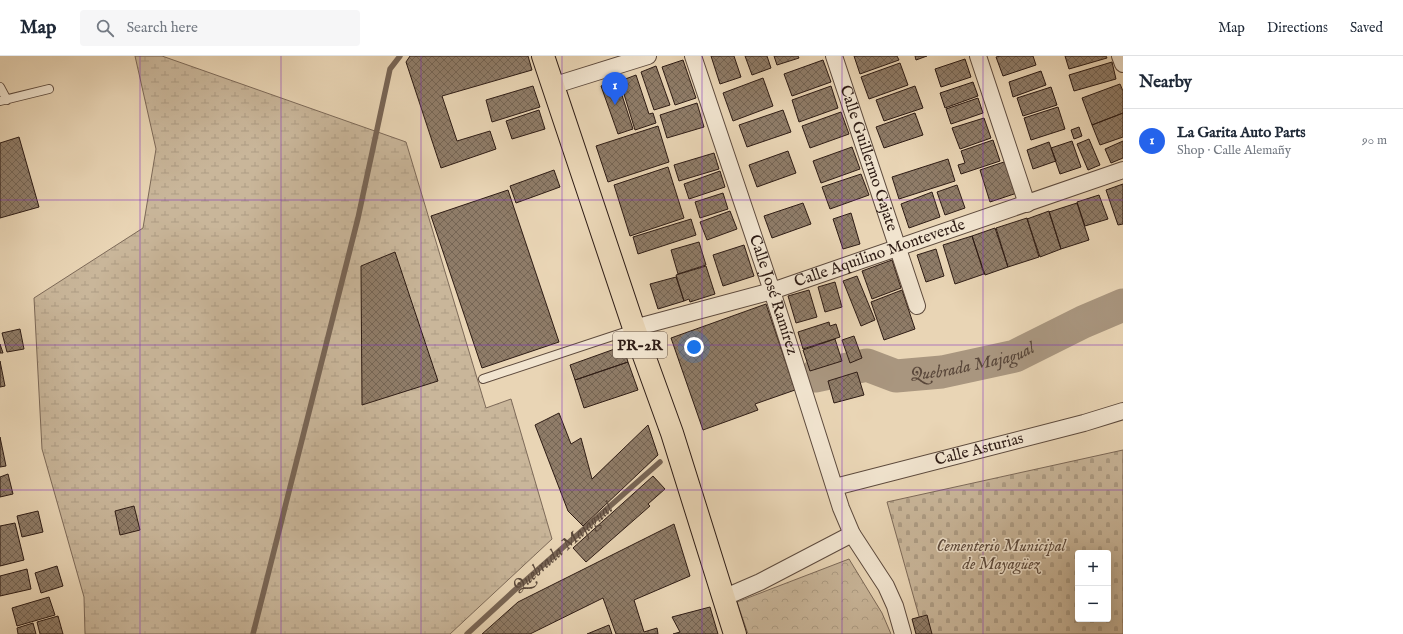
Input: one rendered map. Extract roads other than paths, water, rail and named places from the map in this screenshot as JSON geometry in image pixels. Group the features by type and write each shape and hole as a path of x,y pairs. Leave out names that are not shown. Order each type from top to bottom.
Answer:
{"main road":[{"name":"PR-2R","path":"543,56 634,328 672,432 735,634"}],"street":[{"path":"552,86 648,56"},
{"name":"Calle José Ramírez","path":"693,56 772,291 835,487 852,534 886,586 895,606 903,634"},
{"name":"Calle Guillermo Gajate","path":"834,56 917,306"},
{"path":"978,56 1027,204"},
{"path":"1120,56 1123,64"},
{"name":"Calle Aquilino Monteverde","path":"634,328 772,291 1123,170"},
{"name":"Calle Asturias","path":"835,487 1084,423 1123,411"},
{"path":"723,598 760,582 852,534"}],"lane":[{"path":"0,87 4,101 49,89"},
{"path":"483,379 634,328"}],"waterway":[{"path":"253,634 358,218 390,69 400,56"},
{"name":"Quebrada Majagual","path":"815,376 867,365 896,376 942,372 1015,356 1083,322 1123,305"},
{"name":"Quebrada Majagual","path":"467,634 660,462"}],"place":[{"name":"La Garita Auto Parts","path":"615,105"}],"park label":[{"name":"Cementerio Municipal de Mayagüez","path":"1001,556"}]}
